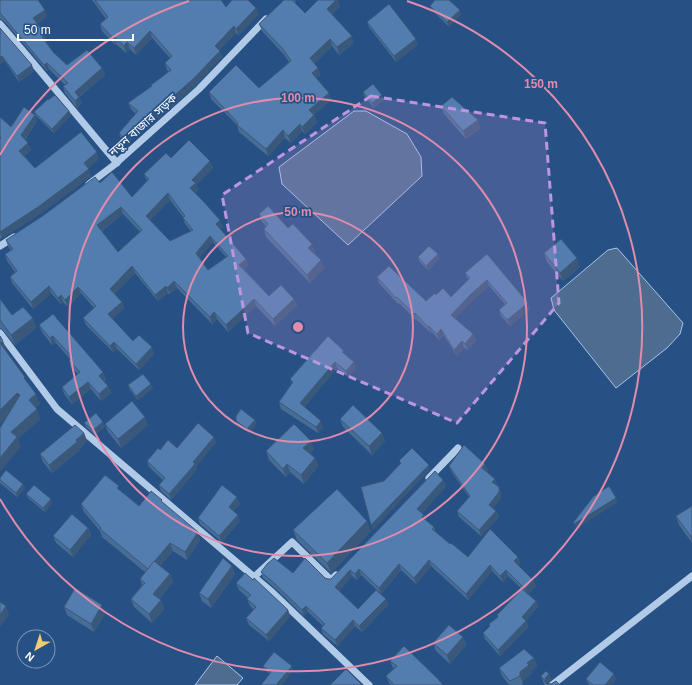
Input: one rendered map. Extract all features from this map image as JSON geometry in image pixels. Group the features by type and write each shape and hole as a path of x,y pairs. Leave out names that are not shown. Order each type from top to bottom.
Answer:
{"street":[{"name":"নতুন বাজার সড়ক","path":"84,187 117,163 199,89 272,12"},
{"path":"0,24 117,163"},
{"path":"0,246 18,234"},
{"path":"0,333 57,409 273,593 369,685"},
{"path":"422,485 458,448"},
{"path":"254,577 292,542 331,580 342,569"},
{"path":"552,685 692,576"}],"highlighted area":[{"path":"371,96 545,123 559,303 457,423 248,333 222,195"}],"water":[{"path":"354,111 366,111 407,134 421,157 422,176 348,245 282,184 279,167"},
{"path":"617,248 683,323 680,334 667,348 616,388 554,310 551,298 608,250"},
{"path":"217,656 243,678 237,685 195,685"}],"building":[{"path":"0,0 38,0 45,10 33,18 45,34 42,37 53,52 67,65 87,50 102,68 75,92 79,97 75,101 63,86 68,83 47,63 44,65 0,13"},
{"path":"95,0 221,0 226,7 232,0 248,0 256,8 236,29 234,26 215,46 220,51 193,79 158,110 123,137 119,133 138,111 128,103 171,70 165,63 172,56 150,31 134,48 127,42 124,46 114,37 113,38 100,24 108,17"},
{"path":"284,0 292,0 305,13 318,0 336,0 327,9 352,36 337,47 330,39 310,58 318,68 312,73 329,93 309,110 314,115 302,127 300,124 288,136 283,130 266,149 237,125 238,123 209,92 236,65 259,88 291,61 283,49 259,24"},
{"path":"435,0 449,0 460,10 447,22 430,6"},
{"path":"389,4 416,39 394,56 367,22"},
{"path":"0,28 32,65 17,76 2,56 0,57"},
{"path":"373,84 382,95 372,103 363,92"},
{"path":"55,95 69,111 52,129 34,112 48,99"},
{"path":"452,97 478,120 463,131 441,106"},
{"path":"24,107 35,115 21,135 28,143 19,151 35,168 81,132 97,152 84,163 89,169 38,207 0,232 0,117 11,127"},
{"path":"189,140 210,161 192,180 196,183 190,188 220,220 216,224 246,259 239,265 269,296 281,285 294,299 273,319 254,299 226,325 214,312 210,317 174,281 167,288 166,286 155,295 132,266 110,289 122,302 108,314 133,341 139,335 152,347 136,364 114,342 110,346 83,318 96,306 78,287 65,300 61,295 58,298 49,286 31,302 10,277 17,271 5,254 13,249 6,240 44,215 95,177 100,183 112,172 132,197 149,179 144,174 166,153 171,158","holes":["168,193 185,216 183,218 193,230 170,241 146,216","121,207 142,230 118,252 97,225","210,236 228,256 208,270 196,253"]},
{"path":"268,206 288,228 293,224 312,244 308,248 321,260 307,275 264,229 268,224 259,214"},
{"path":"561,239 577,258 560,273 544,253"},
{"path":"429,246 438,254 426,266 418,257"},
{"path":"487,254 528,303 507,320 499,310 507,303 487,280 451,315 473,334 465,344 462,341 454,350 441,329 437,334 429,326 428,327 415,313 414,314 397,297 396,298 377,277 389,266 426,301 435,293 436,295 443,288 451,297 470,278 465,273"},
{"path":"0,299 12,315 23,307 33,318 11,335 0,320"},
{"path":"53,314 103,372 99,376 108,386 99,394 88,382 69,397 62,387 80,372 69,361 72,357 53,336 50,338 39,325"},
{"path":"0,336 3,341 0,343"},
{"path":"328,336 344,351 342,352 354,362 346,371 335,362 300,403 321,421 316,427 279,402 293,382 290,379"},
{"path":"0,343 36,394 29,400 37,409 11,432 17,437 0,458 0,428 20,395 17,393 0,410"},
{"path":"143,374 151,384 136,396 128,385"},
{"path":"132,401 145,417 118,439 105,424"},
{"path":"353,405 382,433 369,446 340,419"},
{"path":"241,409 255,420 247,429 236,421 236,416"},
{"path":"96,413 103,422 93,430 84,423"},
{"path":"198,423 214,437 193,462 195,464 169,494 159,485 165,478 147,461 158,448 160,450 168,440 177,448"},
{"path":"294,424 311,441 303,448 315,458 301,475 287,464 283,469 266,451"},
{"path":"75,425 84,433 76,440 77,442 49,465 40,454"},
{"path":"464,445 485,464 482,468 495,479 492,482 499,487 499,492 489,505 496,511 479,530 457,511 470,496 449,466"},
{"path":"412,448 429,465 371,525 361,487 384,481 401,463 399,461"},
{"path":"6,470 23,484 16,493 0,480"},
{"path":"435,471 443,480 417,509 424,515 422,517 434,527 432,529 468,557 490,529 518,557 514,561 533,580 525,589 506,570 500,576 490,565 466,594 429,560 414,578 399,564 379,588 359,569 355,574 350,570 335,587 358,609 376,590 386,599 359,626 353,620 335,640 321,628 325,624 306,606 302,610 261,572 274,558 293,573 305,558 325,578 331,579"},
{"path":"105,475 119,486 117,488 139,506 151,491 198,532 185,552 170,543 148,569 100,529 101,528 81,504"},
{"path":"34,485 51,499 43,508 26,494"},
{"path":"222,485 237,497 229,507 238,515 219,536 198,518"},
{"path":"609,486 616,498 574,524 573,523 593,497"},
{"path":"337,489 367,521 327,563 293,530"},
{"path":"692,506 692,538 676,516"},
{"path":"72,514 88,528 70,550 53,536"},
{"path":"223,558 232,566 208,599 199,593"},
{"path":"154,561 170,574 153,594 161,600 149,614 131,599 145,583 140,579"},
{"path":"245,573 253,580 254,578 288,610 266,635 246,618 256,607 247,599 251,595 236,583"},
{"path":"75,588 102,605 91,624 64,607"},
{"path":"522,589 536,601 522,617 526,621 498,650 483,633 490,626 489,624 498,617 497,615"},
{"path":"0,602 6,606 0,615"},
{"path":"449,625 463,637 447,655 433,643"},
{"path":"404,646 443,685 394,685 386,676 397,666 390,661"},
{"path":"524,649 534,658 527,663 529,665 520,672 520,676 510,681 499,668"},
{"path":"274,652 292,666 276,685 261,685 271,672 263,666"},
{"path":"600,662 614,674 605,685 593,685 586,679"},
{"path":"346,669 362,685 330,685"},
{"path":"546,671 549,674 545,678 546,682 541,676"},
{"path":"556,681 560,685 548,685 547,683 551,684"}]}
